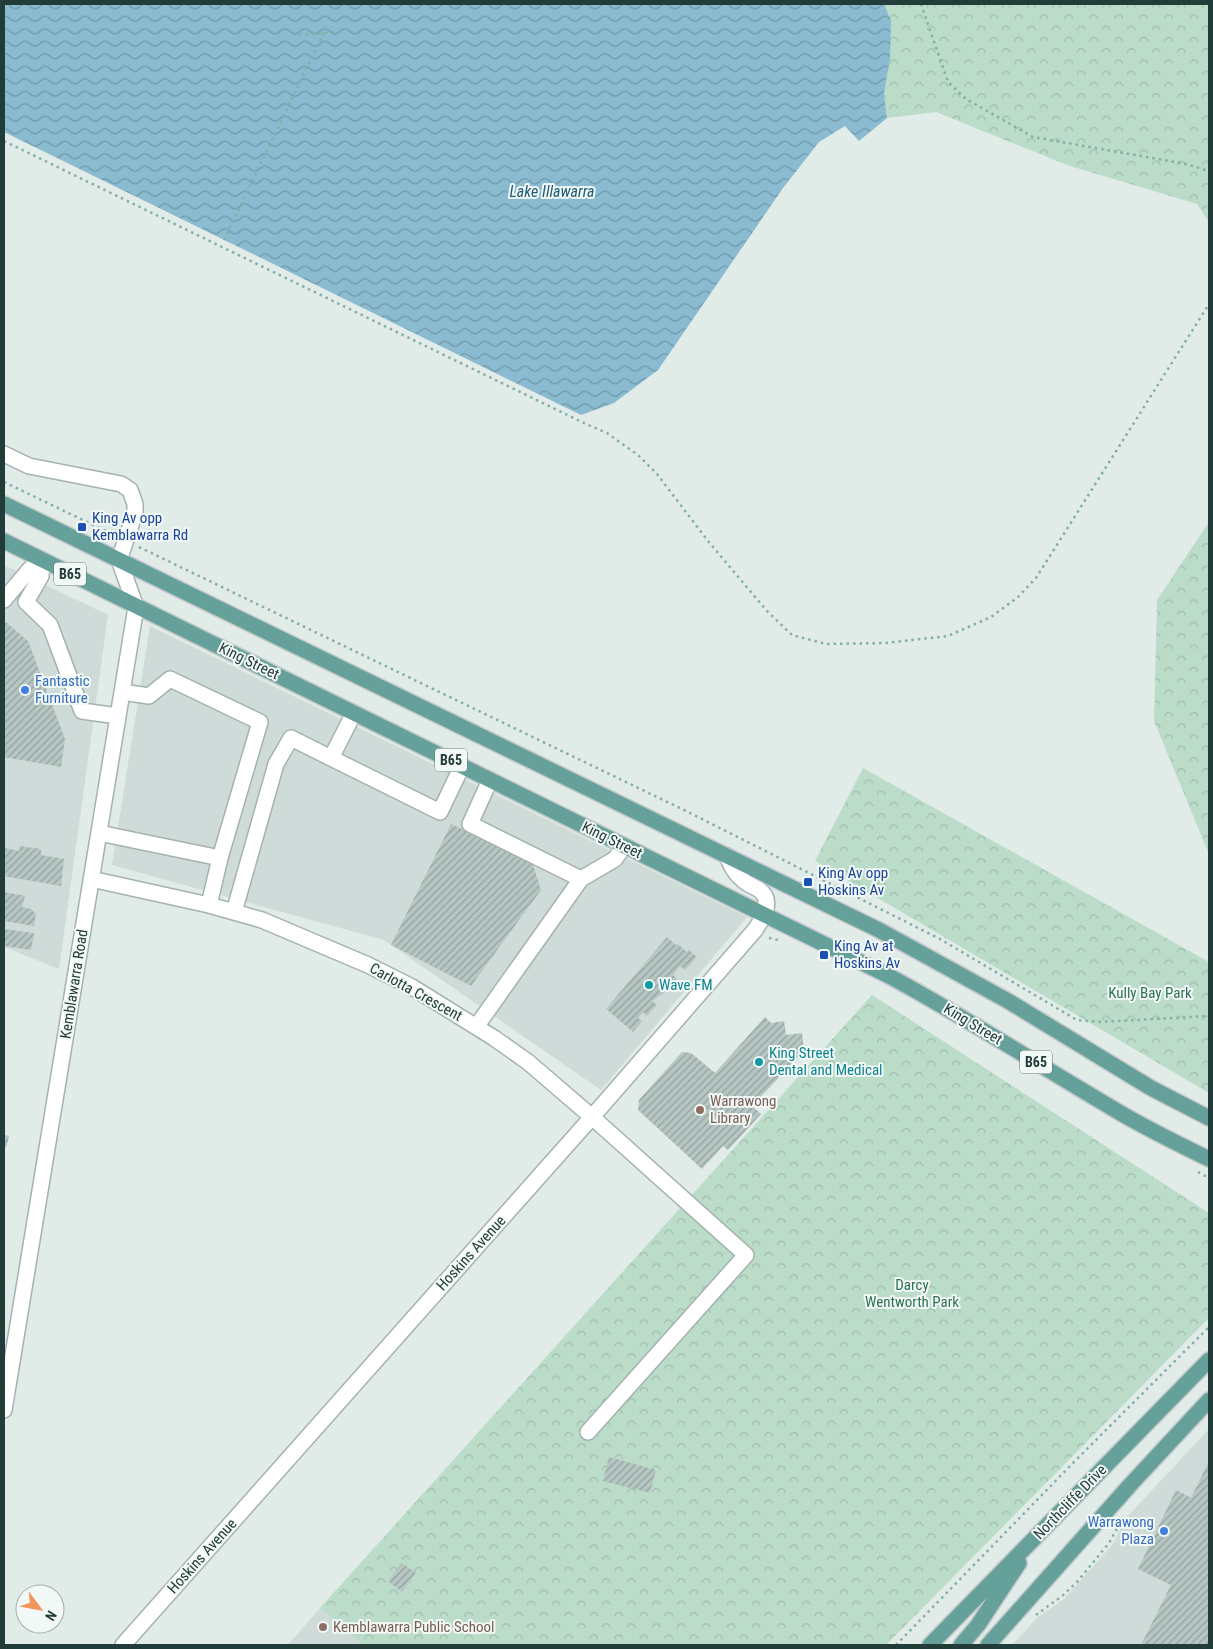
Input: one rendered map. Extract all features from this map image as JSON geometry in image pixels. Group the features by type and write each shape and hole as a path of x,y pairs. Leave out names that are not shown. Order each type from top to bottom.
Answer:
{"main road":[{"name":"B65","path":"4,504 728,856 919,951 1008,1001 1151,1088 1209,1118"},
{"name":"King Street","path":"4,541 920,992 1112,1109 1209,1159"},
{"name":"Northcliffe Drive","path":"930,1645 1209,1360"},
{"name":"Northcliffe Drive","path":"988,1645 1131,1484 1209,1400"},
{"path":"961,1645 978,1625 1007,1584 1033,1541"}],"street":[{"path":"4,454 29,466 121,484 130,490 135,504 134,514 119,560"},
{"path":"4,600 29,570 42,560"},
{"path":"42,560 41,576 26,602 50,625 82,712 118,716"},
{"name":"Kemblawarra Road","path":"4,1410 136,606 119,560"},
{"path":"122,692 149,696 170,679 260,722 220,858 209,905"},
{"path":"331,758 354,713"},
{"path":"234,912 276,764 291,738 440,812 462,766"},
{"path":"490,780 470,824 581,879"},
{"path":"99,833 220,858"},
{"path":"476,1027 581,879 615,859 624,846"},
{"path":"728,856 735,872 742,880 761,891 766,899 765,915"},
{"name":"Carlotta Crescent","path":"91,879 209,905 280,926 368,965 412,987 528,1062 746,1255 588,1432"},
{"name":"Hoskins Avenue","path":"123,1645 592,1117 755,930 765,915"}],"path":[{"path":"920,4 948,82 966,99 1033,137 1186,164 1209,171"},
{"path":"224,240 324,32"},
{"path":"299,34 334,32"},
{"path":"4,142 607,433 638,455 657,474 708,541 792,636 826,644 886,643 948,636 991,618 1018,597 1036,578 1209,304"},
{"path":"4,482 686,811 931,934 1077,1020 1100,1022 1209,1016"},
{"path":"770,938 781,941"},
{"path":"1192,1169 1209,1178"},
{"path":"896,1645 1072,1464 1209,1327"},
{"path":"1035,1616 1077,1582 1109,1543 1127,1511"}],"shaded area":[{"path":"4,565 108,615 59,969 4,947"},
{"path":"150,626 747,917 601,1090 384,940 112,865"},
{"name":"Warrawong Plaza","path":"1209,1429 1209,1645 1012,1645 1037,1618 1064,1599 1113,1544 1126,1518"},
{"name":"Kemblawarra Public School","path":"320,1608 363,1645 288,1645"}],"green space":[{"path":"884,4 1209,4 1209,222 1197,204 1067,165 936,112 887,118 884,93 890,60"},
{"path":"1209,522 1209,854 1154,721 1157,600"},
{"name":"Kully Bay Park","path":"863,768 1209,962 1209,1093 815,861"},
{"name":"Darcy Wentworth Park","path":"872,995 1209,1213 1209,1318 886,1645 363,1645 320,1608"}],"water":[{"name":"Lake Illawarra","path":"4,4 884,4 891,21 890,60 884,93 887,118 859,141 845,126 819,142 783,188 658,370 614,403 581,415 4,132"}],"building":[{"name":"Fantastic Furniture","path":"6,622 28,641 65,739 61,767 4,757 4,624"},
{"path":"451,824 532,862 541,890 471,986 391,945"},
{"path":"20,846 41,849 41,855 64,859 61,886 4,876 4,848 19,851"},
{"path":"4,892 25,896 22,907 31,909 36,914 34,926 4,921"},
{"path":"4,929 34,933 31,950 4,946"},
{"name":"Wave FM","path":"667,937 676,945 678,944 687,952 689,950 697,957 685,970 680,966 673,975 677,979 668,990 652,1001 657,1005 647,1016 643,1012 638,1018 642,1021 633,1032 606,1009"},
{"path":"765,1017 771,1023 784,1021 786,1035 802,1033 804,1051 752,1106 761,1114 728,1150 723,1146 702,1169 638,1110 639,1100 682,1052 691,1053 715,1073"},
{"path":"4,1135 9,1136 6,1148 4,1147"},
{"path":"609,1457 656,1470 650,1493 603,1481"},
{"path":"1209,1461 1209,1645 1141,1645 1171,1585 1138,1569 1176,1490 1191,1498"},
{"path":"402,1563 416,1573 402,1592 388,1581"}],"place":[{"name":"King Av opp Kemblawarra Rd","path":"82,527"},
{"name":"Fantastic Furniture","path":"25,690"},
{"name":"King Av opp Hoskins Av","path":"808,882"},
{"name":"King Av at Hoskins Av","path":"824,955"},
{"name":"Wave FM","path":"649,985"},
{"name":"King Street Dental and Medical","path":"759,1062"},
{"name":"Warrawong Library","path":"700,1110"},
{"name":"Warrawong Plaza","path":"1164,1531"},
{"name":"Kemblawarra Public School","path":"323,1627"}]}
